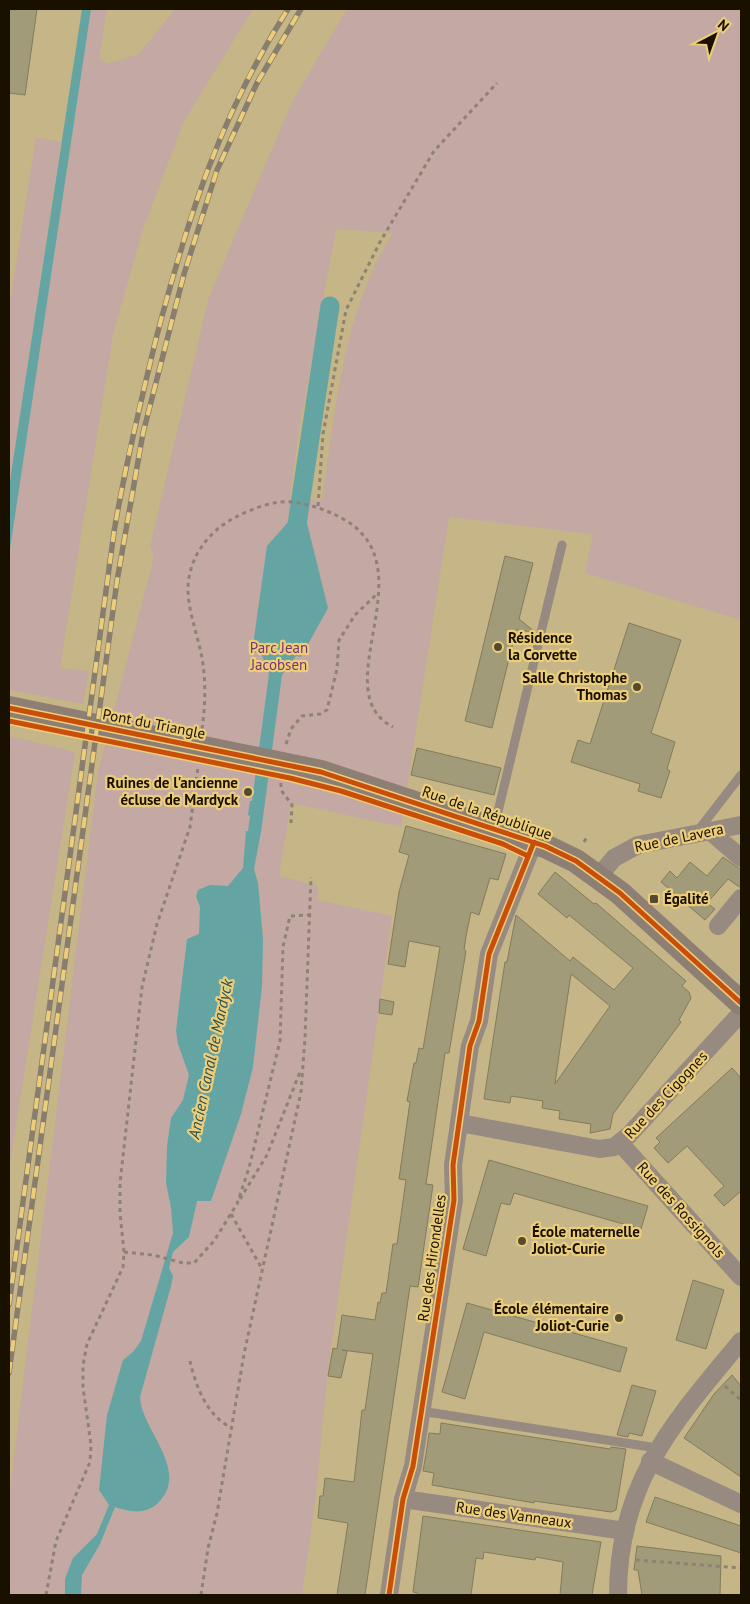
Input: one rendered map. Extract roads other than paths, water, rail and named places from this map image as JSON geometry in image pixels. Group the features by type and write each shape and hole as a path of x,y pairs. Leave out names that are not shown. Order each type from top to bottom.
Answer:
{"street":[{"name":"Pont du Triangle","path":"9,708 287,764"},
{"name":"Rue de la République","path":"287,764 347,779 494,828 565,855 599,876 681,947 741,1004"},
{"name":"Rue de Lavera","path":"599,876 614,858 629,848 643,843 741,825"},
{"path":"703,833 741,858"},
{"name":"Rue des Hirondelles","path":"389,1595 403,1499 413,1466 454,1200 453,1165 470,1046 479,1021 489,954 534,842"},
{"path":"718,926 741,898"},
{"name":"Rue des Cigognes","path":"460,1123 591,1149 607,1149 620,1143 741,1013"},
{"name":"Rue des Rossignols","path":"620,1143 741,1277"},
{"path":"618,1595 626,1531 635,1498 654,1455 677,1420 741,1341"},
{"path":"654,1455 741,1504"},
{"name":"Rue des Vanneaux","path":"403,1499 626,1531"}],"lane":[{"path":"494,828 562,545"},
{"path":"703,833 741,775"},
{"path":"421,1412 654,1455"}],"water":[{"path":"82,9 91,9 10,549 9,487"},
{"name":"Ancien Canal de Mardyck","path":"297,506 303,507 328,608 301,657 296,656 282,675 261,832 254,869 258,883 263,939 262,986 253,1067 241,1114 211,1201 197,1201 189,1237 173,1252 169,1268 173,1276 171,1286 140,1397 142,1410 167,1464 169,1477 167,1490 158,1503 143,1511 132,1511 115,1507 100,1544 82,1575 81,1595 65,1595 65,1579 73,1558 97,1534 109,1505 99,1490 107,1415 123,1360 133,1352 141,1341 173,1233 166,1183 167,1146 171,1118 183,1100 189,1075 178,1044 176,1031 187,939 199,934 200,907 196,896 198,890 210,885 228,886 243,868 246,831 248,831 250,816 248,815 250,801 252,801 269,674 261,653 252,652 267,546 297,512"}],"waterway":[{"path":"296,531 330,306"}],"railway":[{"path":"9,1305 114,532 128,458 169,291 181,248 209,167 243,88 288,9"},
{"path":"9,1373 117,581 143,433 184,274 217,170 257,83 301,9"}],"place":[{"name":"Résidence la Corvette","path":"498,647"},
{"name":"Salle Christophe Thomas","path":"637,687"},
{"name":"Ruines de l'ancienne écluse de Mardyck","path":"248,792"},
{"name":"Égalité","path":"654,899"},
{"name":"École maternelle Joliot-Curie","path":"522,1241"},
{"name":"École élémentaire Joliot-Curie","path":"619,1318"}],"park label":[{"name":"Parc Jean Jacobsen","path":"279,656"}]}
